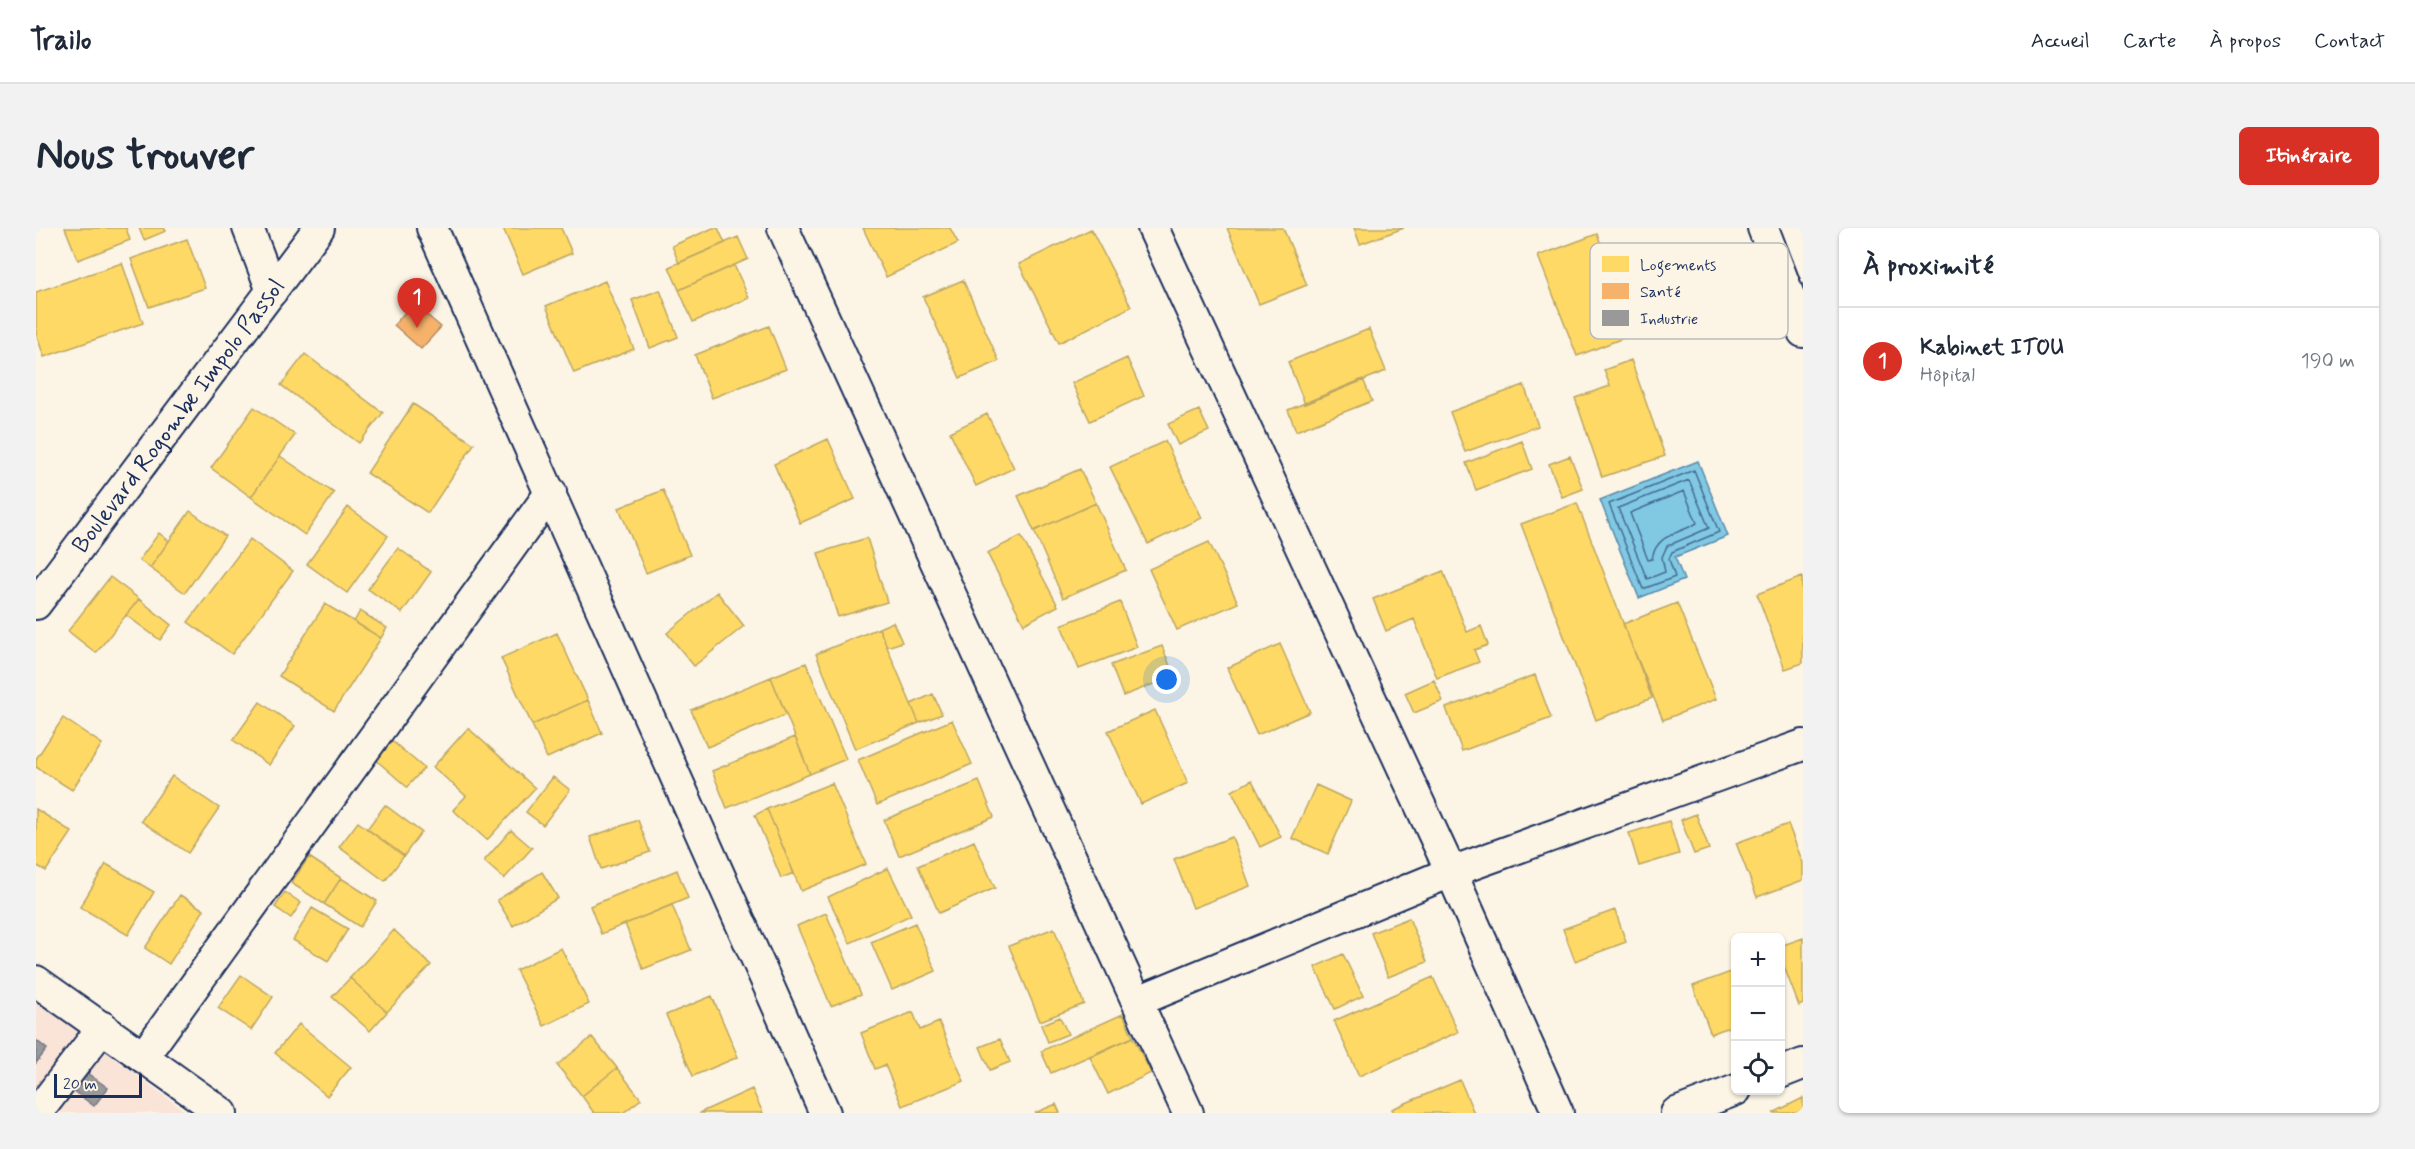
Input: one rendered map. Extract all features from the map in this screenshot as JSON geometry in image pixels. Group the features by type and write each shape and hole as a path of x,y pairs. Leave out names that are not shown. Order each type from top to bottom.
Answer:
{"street":[{"path":"248,228 272,291"},
{"name":"Boulevard Rogombe Impolo Passol","path":"36,604 319,228"},
{"path":"432,228 825,1113"},
{"path":"783,228 1188,1113"},
{"path":"1153,228 1451,872 1558,1113"},
{"path":"1763,228 1769,243"},
{"path":"1788,293 1803,332"},
{"path":"143,1057 551,492"},
{"path":"1138,1001 1451,872 1803,745"},
{"path":"36,981 222,1113"},
{"path":"37,1113 103,1027"},
{"path":"1785,1071 1803,1064"},
{"path":"1676,1113 1731,1092"}],"shaded area":[{"path":"36,1000 188,1113 36,1113"}],"water":[{"path":"1698,461 1728,536 1675,557 1684,580 1639,598 1600,500"}],"building: Logements":[{"path":"65,228 126,228 130,240 78,260"},
{"path":"139,228 164,228 166,231 144,240"},
{"path":"503,228 561,228 572,253 523,274"},
{"path":"713,228 718,228 725,243 679,263 672,246"},
{"path":"863,228 950,228 958,243 886,277"},
{"path":"1227,228 1283,228 1307,285 1259,304"},
{"path":"1354,228 1404,228 1360,244"},
{"path":"1091,229 1131,307 1059,343 1019,264"},
{"path":"1597,234 1601,243 1590,243 1590,339 1621,339 1577,356 1538,256"},
{"path":"738,237 748,259 679,290 669,267"},
{"path":"187,239 205,288 149,307 131,259"},
{"path":"122,263 143,323 44,357 36,333 36,292"},
{"path":"734,265 749,298 693,322 679,290"},
{"path":"963,280 999,361 960,378 923,297"},
{"path":"605,281 634,349 574,373 546,306"},
{"path":"660,290 678,337 650,348 632,300"},
{"path":"769,326 786,369 712,398 695,355"},
{"path":"1369,329 1386,371 1305,404 1288,362"},
{"path":"305,354 383,413 359,443 281,385"},
{"path":"1127,358 1144,396 1090,421 1072,383"},
{"path":"1631,360 1665,456 1602,477 1575,398 1610,386 1604,370"},
{"path":"1363,379 1372,401 1296,431 1288,410"},
{"path":"1524,385 1538,426 1465,452 1450,412"},
{"path":"413,404 474,444 428,513 367,473"},
{"path":"254,407 295,435 251,497 211,468"},
{"path":"1199,410 1209,431 1178,445 1168,424"},
{"path":"987,414 1014,468 976,486 950,432"},
{"path":"828,439 855,499 800,523 774,464"},
{"path":"1165,441 1202,518 1148,544 1110,467"},
{"path":"1522,441 1532,469 1476,490 1466,463"},
{"path":"280,456 334,493 305,535 251,497"},
{"path":"1570,456 1583,489 1562,497 1549,464"},
{"path":"1080,469 1096,503 1034,531 1018,496"},
{"path":"663,490 690,555 646,573 619,508"},
{"path":"1096,503 1126,570 1063,598 1034,531"},
{"path":"1577,503 1652,698 1596,720 1521,524"},
{"path":"348,507 388,536 347,593 307,564"},
{"path":"190,511 225,536 185,593 150,568"},
{"path":"159,533 169,541 150,568 139,560"},
{"path":"1021,536 1058,606 1024,624 987,553"},
{"path":"867,538 887,602 838,617 818,553"},
{"path":"250,539 293,571 232,654 188,622"},
{"path":"1209,542 1238,603 1177,630 1149,569"},
{"path":"398,548 431,572 402,613 368,589"},
{"path":"1443,571 1467,632 1481,626 1488,645 1474,650 1479,662 1437,678 1414,619 1386,631 1373,599"},
{"path":"110,577 139,599 96,653 68,631"},
{"path":"1802,577 1803,663 1785,669 1757,594"},
{"path":"717,592 744,626 694,666 667,633"},
{"path":"139,599 171,625 160,640 126,615"},
{"path":"1120,602 1137,647 1079,669 1061,625"},
{"path":"1677,603 1716,699 1663,720 1623,624"},
{"path":"325,604 381,638 334,711 279,676"},
{"path":"360,611 387,628 381,638 354,622"},
{"path":"893,622 902,642 887,647 879,628"},
{"path":"879,628 919,723 855,749 816,654"},
{"path":"557,633 588,700 532,725 501,658"},
{"path":"1280,644 1310,712 1257,735 1227,668"},
{"path":"1162,646 1174,676 1123,696 1111,665"},
{"path":"806,663 846,759 810,774 771,677"},
{"path":"1535,675 1551,718 1462,751 1446,708"},
{"path":"771,677 786,715 707,747 691,710"},
{"path":"1434,680 1443,701 1414,713 1405,693"},
{"path":"933,694 942,714 919,723 911,704"},
{"path":"588,700 602,733 547,758 532,725"},
{"path":"260,702 295,726 269,765 233,740"},
{"path":"1155,710 1188,783 1141,804 1108,731"},
{"path":"63,718 102,744 72,790 36,767 36,759"},
{"path":"952,720 972,764 877,805 858,760"},
{"path":"468,728 535,788 487,840 453,810 466,796 433,767"},
{"path":"795,737 810,774 727,808 712,771"},
{"path":"392,741 424,768 407,787 376,760"},
{"path":"172,776 219,808 188,853 141,821"},
{"path":"553,777 570,790 543,825 526,812"},
{"path":"1252,780 1281,837 1260,847 1232,791"},
{"path":"979,781 994,817 899,856 884,820"},
{"path":"832,783 866,864 801,891 767,809"},
{"path":"1316,785 1351,801 1328,854 1292,838"},
{"path":"385,805 421,832 404,856 367,829"},
{"path":"36,809 72,832 46,871 36,865"},
{"path":"767,809 794,873 781,878 755,815"},
{"path":"1696,814 1709,849 1694,854 1681,820"},
{"path":"638,820 650,852 601,869 590,837"},
{"path":"1669,821 1679,854 1639,866 1629,833"},
{"path":"358,822 404,856 385,881 339,847"},
{"path":"1788,824 1803,863 1803,880 1757,897 1736,843"},
{"path":"511,830 532,848 504,879 484,861"},
{"path":"1232,837 1250,886 1193,908 1174,859"},
{"path":"974,841 995,888 939,913 918,866"},
{"path":"309,857 341,878 324,904 291,883"},
{"path":"106,864 154,892 128,935 80,907"},
{"path":"888,868 911,915 850,943 828,897"},
{"path":"677,870 688,898 601,934 590,906"},
{"path":"542,872 558,898 513,926 497,900"},
{"path":"341,878 377,901 360,927 324,904"},
{"path":"285,892 301,903 291,918 275,907"},
{"path":"180,895 204,910 169,964 145,948"},
{"path":"672,905 691,950 643,969 625,924"},
{"path":"312,908 348,929 328,961 293,940"},
{"path":"1615,910 1626,942 1575,961 1563,929"},
{"path":"826,913 861,994 831,1006 797,926"},
{"path":"1409,918 1427,962 1388,977 1371,933"},
{"path":"915,923 936,971 892,990 871,942"},
{"path":"1054,928 1084,1004 1040,1021 1009,946"},
{"path":"394,930 431,965 387,1012 350,978"},
{"path":"1803,938 1803,1004 1799,1006 1785,969 1785,944"},
{"path":"561,948 589,1004 544,1026 516,970"},
{"path":"1343,954 1363,996 1335,1009 1315,967"},
{"path":"1731,972 1731,1026 1711,1034 1693,986"},
{"path":"241,975 273,997 251,1030 218,1008"},
{"path":"1433,977 1458,1032 1359,1076 1334,1021"},
{"path":"350,978 387,1012 370,1031 332,997"},
{"path":"712,996 738,1057 693,1076 666,1015"},
{"path":"913,1012 920,1030 939,1022 964,1081 902,1106 885,1065 875,1069 861,1033"},
{"path":"1123,1014 1133,1037 1051,1073 1041,1051"},
{"path":"1060,1017 1068,1034 1048,1042 1041,1025"},
{"path":"299,1024 351,1067 327,1096 275,1053"},
{"path":"592,1037 617,1068 582,1096 557,1065"},
{"path":"1133,1037 1151,1073 1108,1094 1090,1057"},
{"path":"1000,1039 1010,1062 990,1070 980,1047"},
{"path":"617,1068 641,1099 623,1113 594,1113 582,1096"},
{"path":"1460,1080 1474,1113 1394,1113 1392,1109"},
{"path":"752,1089 763,1113 699,1113"},
{"path":"1803,1098 1803,1113 1773,1113"},
{"path":"1056,1104 1060,1113 1035,1113"}],"building: Santé":[{"path":"413,303 441,327 421,349 394,325"}],"building: Industrie":[{"path":"36,1040 47,1049 36,1063"},
{"path":"87,1073 108,1088 94,1106 74,1091"}],"place":[{"name":"Kabinet ITOU","path":"417,328"}]}
